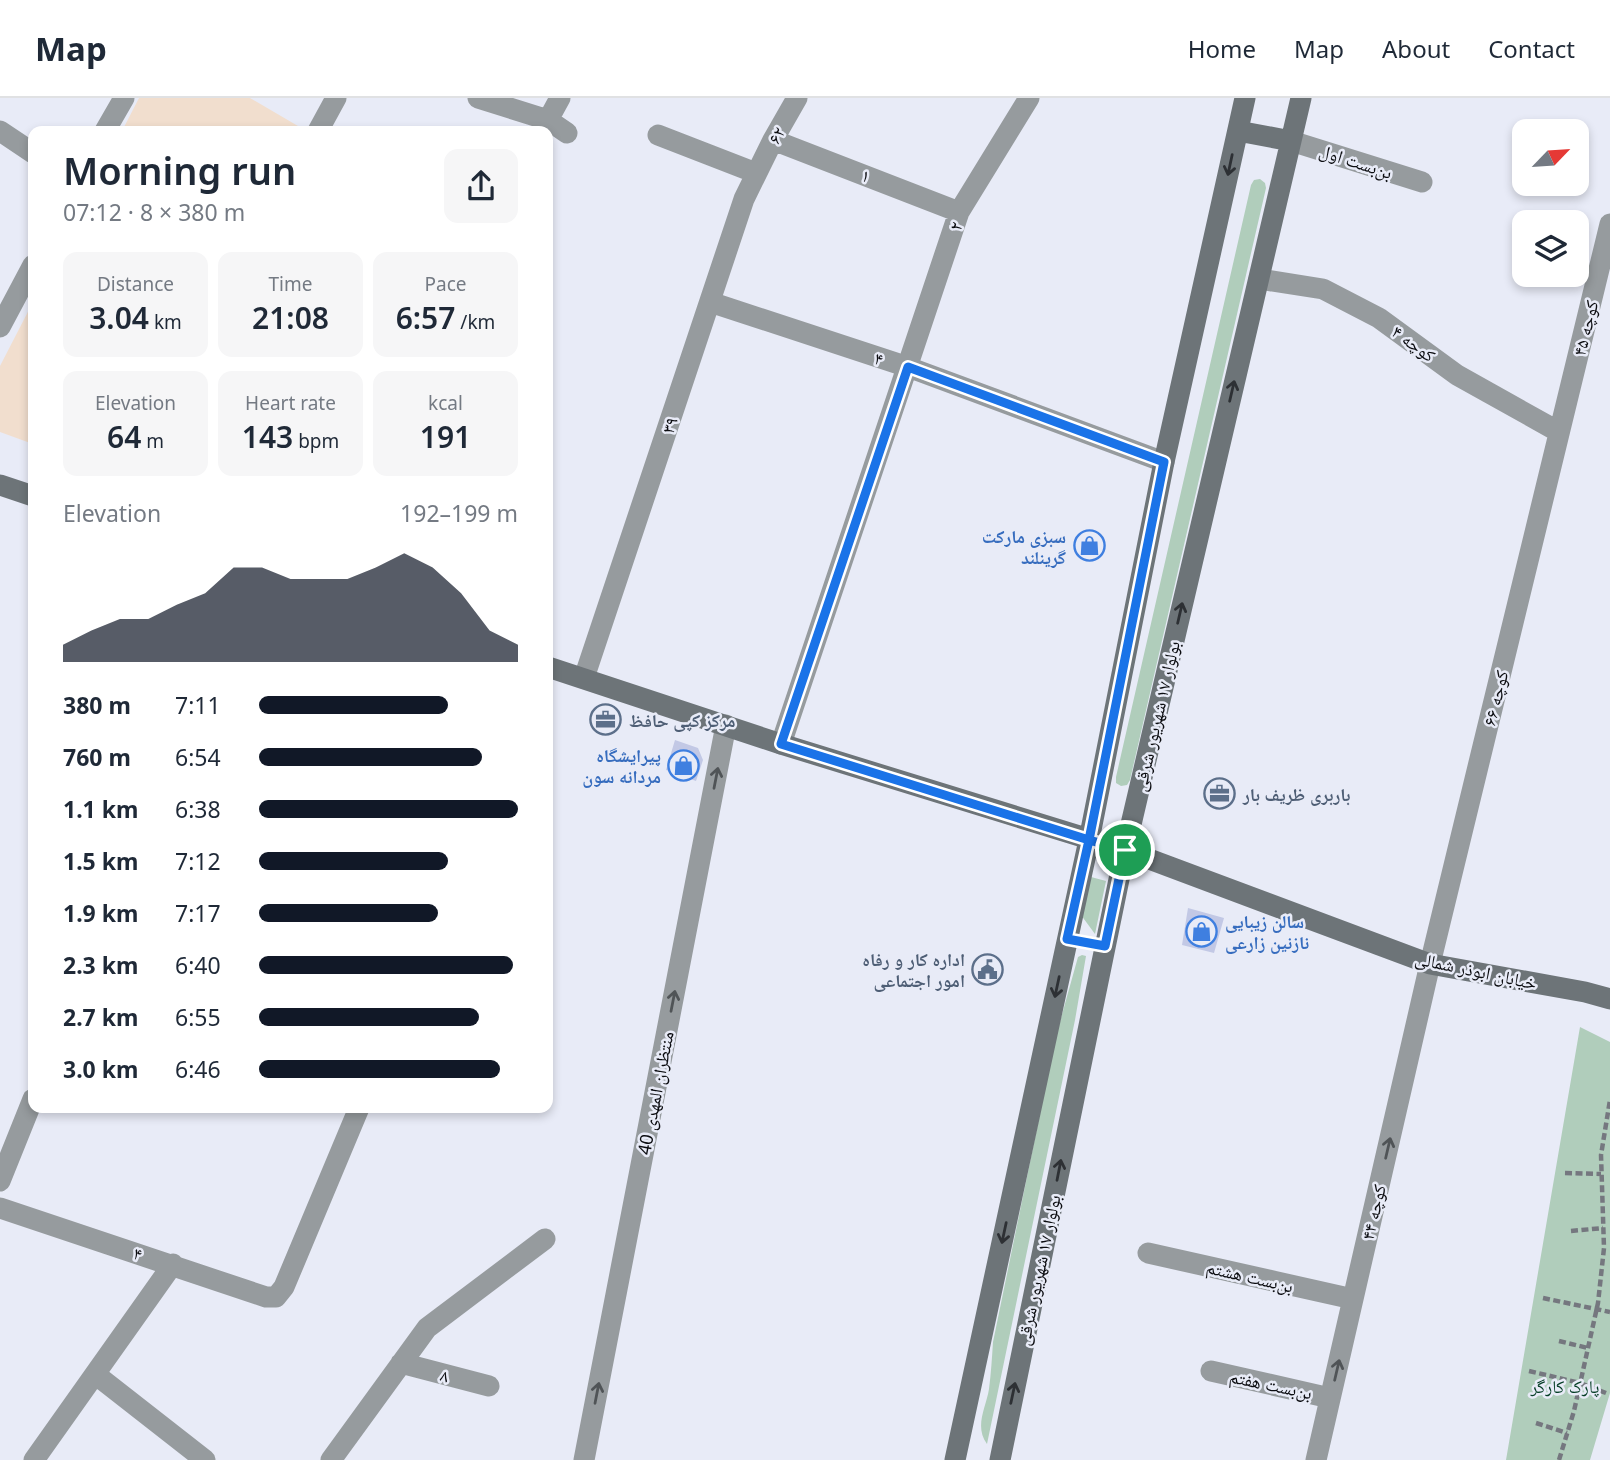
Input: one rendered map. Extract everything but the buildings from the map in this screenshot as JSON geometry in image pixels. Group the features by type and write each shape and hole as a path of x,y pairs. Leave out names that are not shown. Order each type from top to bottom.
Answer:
{"street":[{"path":"109,126 124,98"},
{"path":"321,126 337,98"},
{"path":"478,98 545,126 560,98"},
{"name":"۶۲","path":"757,173 797,98"},
{"name":"۲","path":"781,744 959,212 1029,98"},
{"path":"956,1460 1089,840 1164,462 1245,98"},
{"name":"بولوار ۱۷ شهریور شرقی","path":"1000,1460 1125,850 1301,98"},
{"path":"553,129 567,133"},
{"path":"0,131 28,150"},
{"path":"1238,131 1291,141"},
{"path":"658,135 757,173"},
{"name":"۱","path":"773,140 959,212"},
{"name":"بن‌بست اول","path":"1291,141 1422,182"},
{"name":"۳۹","path":"584,678 744,199 757,173"},
{"name":"کوچه ۴۵","path":"1559,432 1610,224"},
{"path":"0,327 28,274"},
{"name":"کوچه ۴","path":"1259,279 1323,289 1379,318 1457,375 1559,432"},
{"name":"۴","path":"710,302 908,367 1164,462"},
{"name":"کوچه ۶۶","path":"1430,964 1559,432"},
{"path":"0,485 28,494"},
{"name":"خیابان ابوذر شمالی","path":"553,669 781,744 1125,850 1430,964 1610,999"},
{"name":"منتظران المهدی 40","path":"584,1460 726,726"},
{"path":"1067,939 1105,946"},
{"name":"کوچه ۴۴","path":"1316,1460 1430,964"},
{"path":"0,1181 28,1112"},
{"name":"۴","path":"0,1208 266,1297 276,1297 284,1287 357,1113"},
{"path":"331,1460 427,1328 545,1239"},
{"name":"بن‌بست هشتم","path":"1148,1253 1353,1299"},
{"path":"34,1460 173,1264"},
{"name":"۸","path":"401,1363 489,1386"},
{"name":"بن‌بست هفتم","path":"1211,1371 1330,1398"},
{"path":"95,1374 205,1460"}],"path":[{"path":"1559,1460 1596,1309 1604,1248 1601,1154 1610,1100"},
{"path":"1565,1173 1601,1174"},
{"path":"1571,1231 1603,1228"},
{"path":"1544,1298 1610,1312"},
{"path":"1559,1341 1588,1348"},
{"path":"1530,1371 1580,1383 1606,1393"},
{"path":"1536,1423 1567,1433"}],"shaded area":[{"path":"139,98 250,98 298,126 125,126"},
{"path":"28,312 28,442 0,432 0,366"}],"green space":[{"path":"1260,179 1266,188 1130,780 1127,785 1121,786 1116,783 1116,777 1251,185 1254,180"},
{"path":"1091,877 1106,881 1095,934 1081,915"},
{"path":"1086,956 1075,1020 987,1444 981,1424 989,1389 993,1342 1056,1036 1078,957"},
{"name":"پارک کارگر","path":"1580,1027 1610,1042 1610,1393 1590,1460 1506,1460"}],"place":[{"name":"سبزی مارکت گرینلند","path":"1089,546"},
{"name":"مرکز کپی حافظ","path":"606,720"},
{"name":"پیرایشگاه مردانه سون","path":"684,765"},
{"name":"باربری ظریف بار","path":"1220,794"},
{"name":"سالن زیبایی نازنین زارعی","path":"1202,931"},
{"name":"اداره کار و رفاه امور اجتماعی","path":"988,969"}],"route":[{"path":"1125,850 1089,840 1164,462 908,367 781,744 1089,840 1067,939 1105,946 1125,850"}]}
